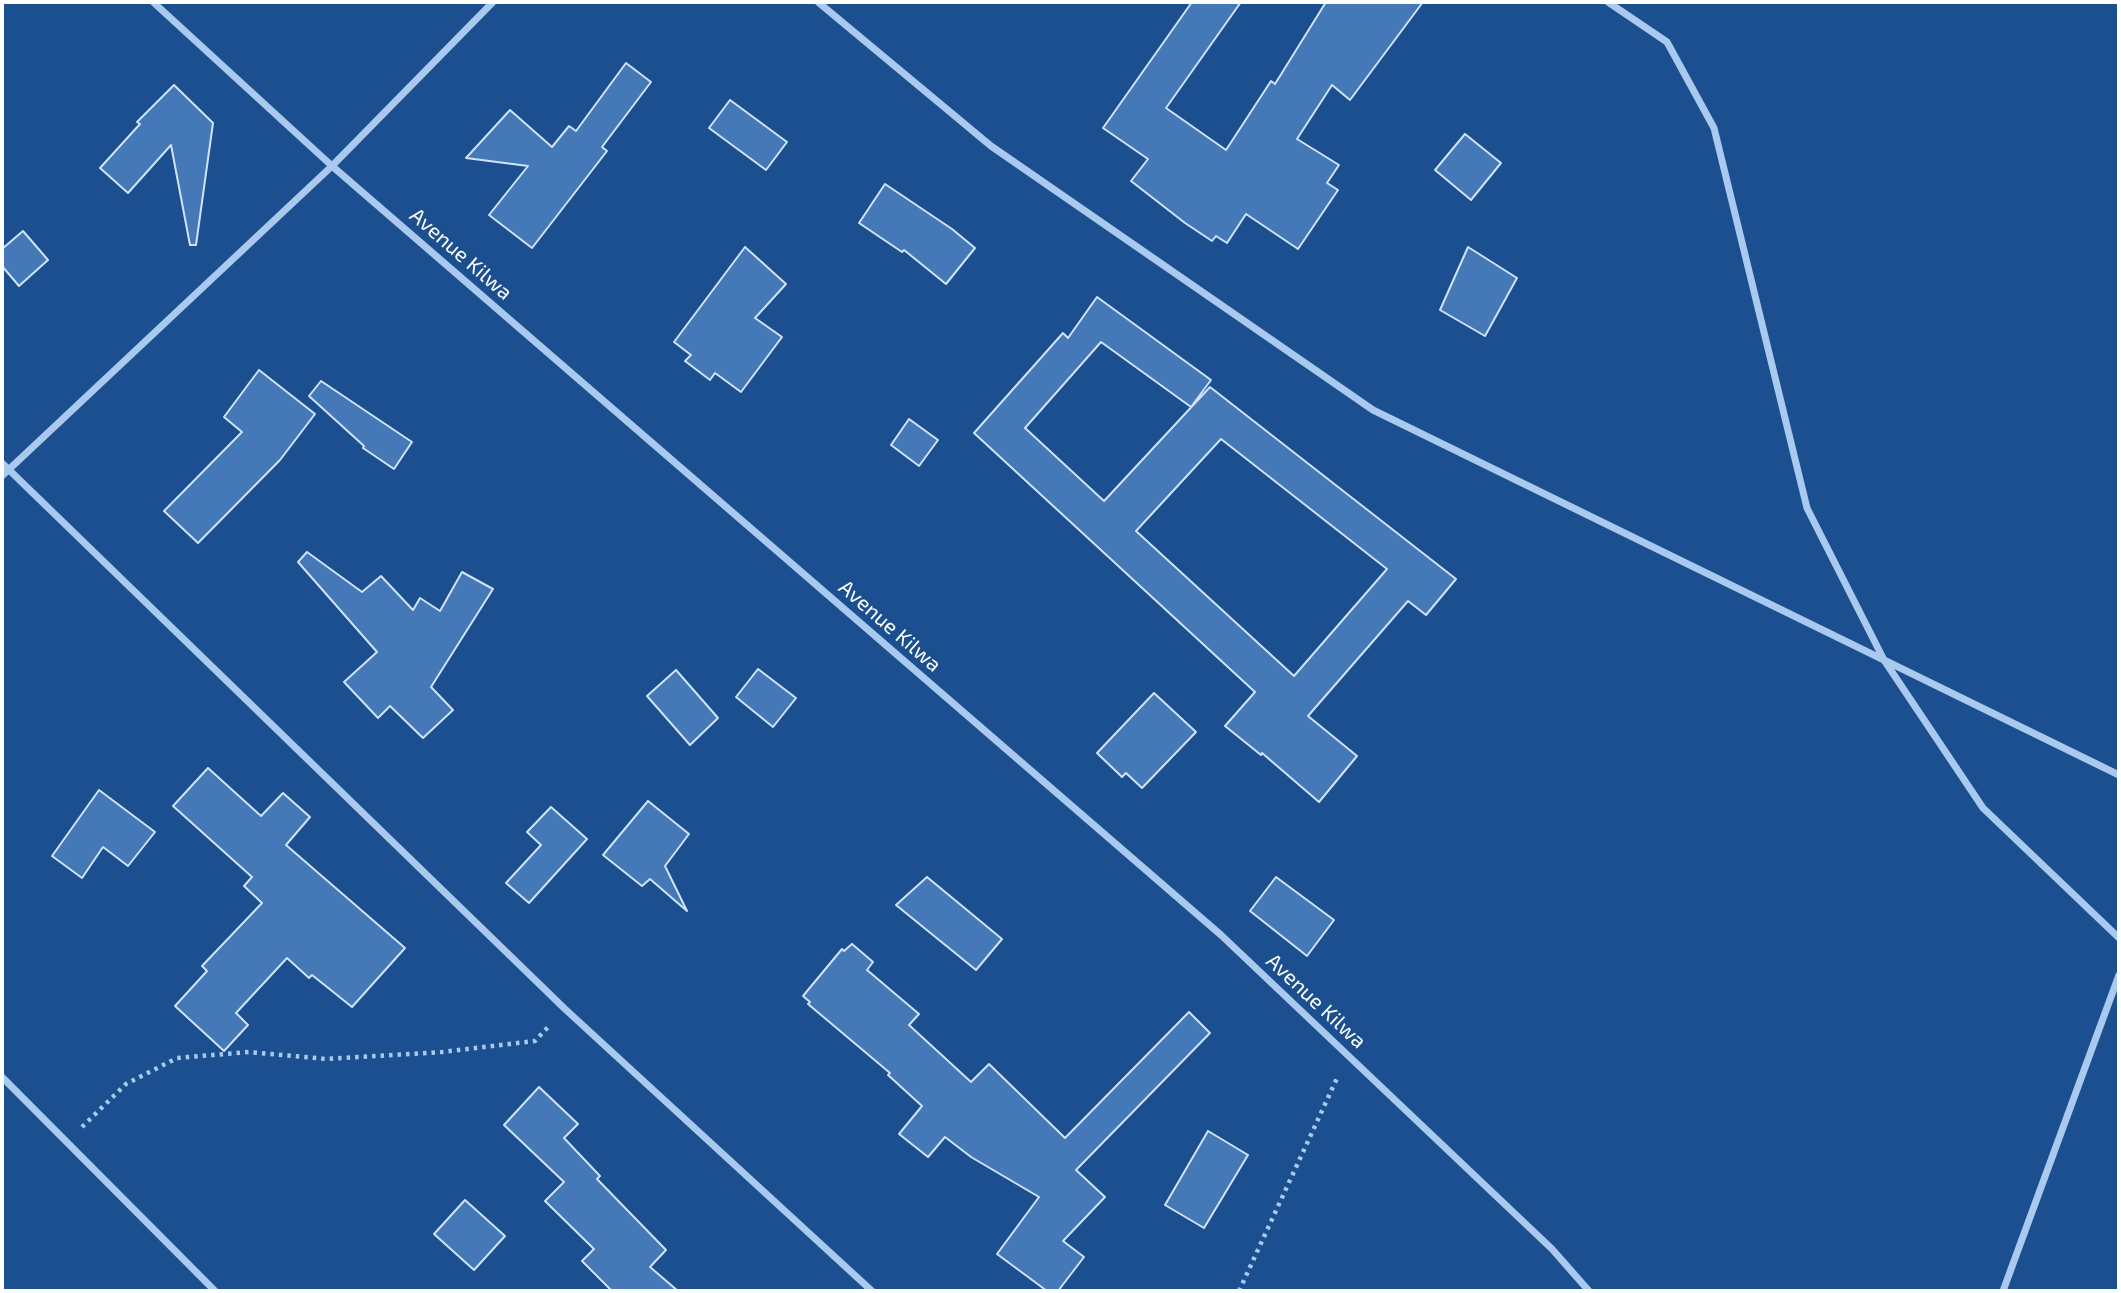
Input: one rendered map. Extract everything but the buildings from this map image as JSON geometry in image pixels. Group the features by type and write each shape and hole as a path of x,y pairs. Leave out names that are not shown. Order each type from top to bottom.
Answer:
{"street":[{"name":"Avenue Kilwa","path":"153,2 332,166 1221,935 1552,1249 1589,1291"},
{"path":"2,476 332,166 493,2"},
{"path":"818,2 991,146 1373,410 2119,775"},
{"path":"1608,2 1667,43 1714,128 1807,509 1884,660 1983,808 2119,938"},
{"path":"2,463 565,1009 872,1291"},
{"path":"2003,1291 2119,975"},
{"path":"2,1077 215,1291"}],"path":[{"path":"67,1142 126,1084 177,1058 249,1052 326,1059 442,1052 535,1041 565,1009"},
{"path":"1239,1291 1348,1055"}]}
